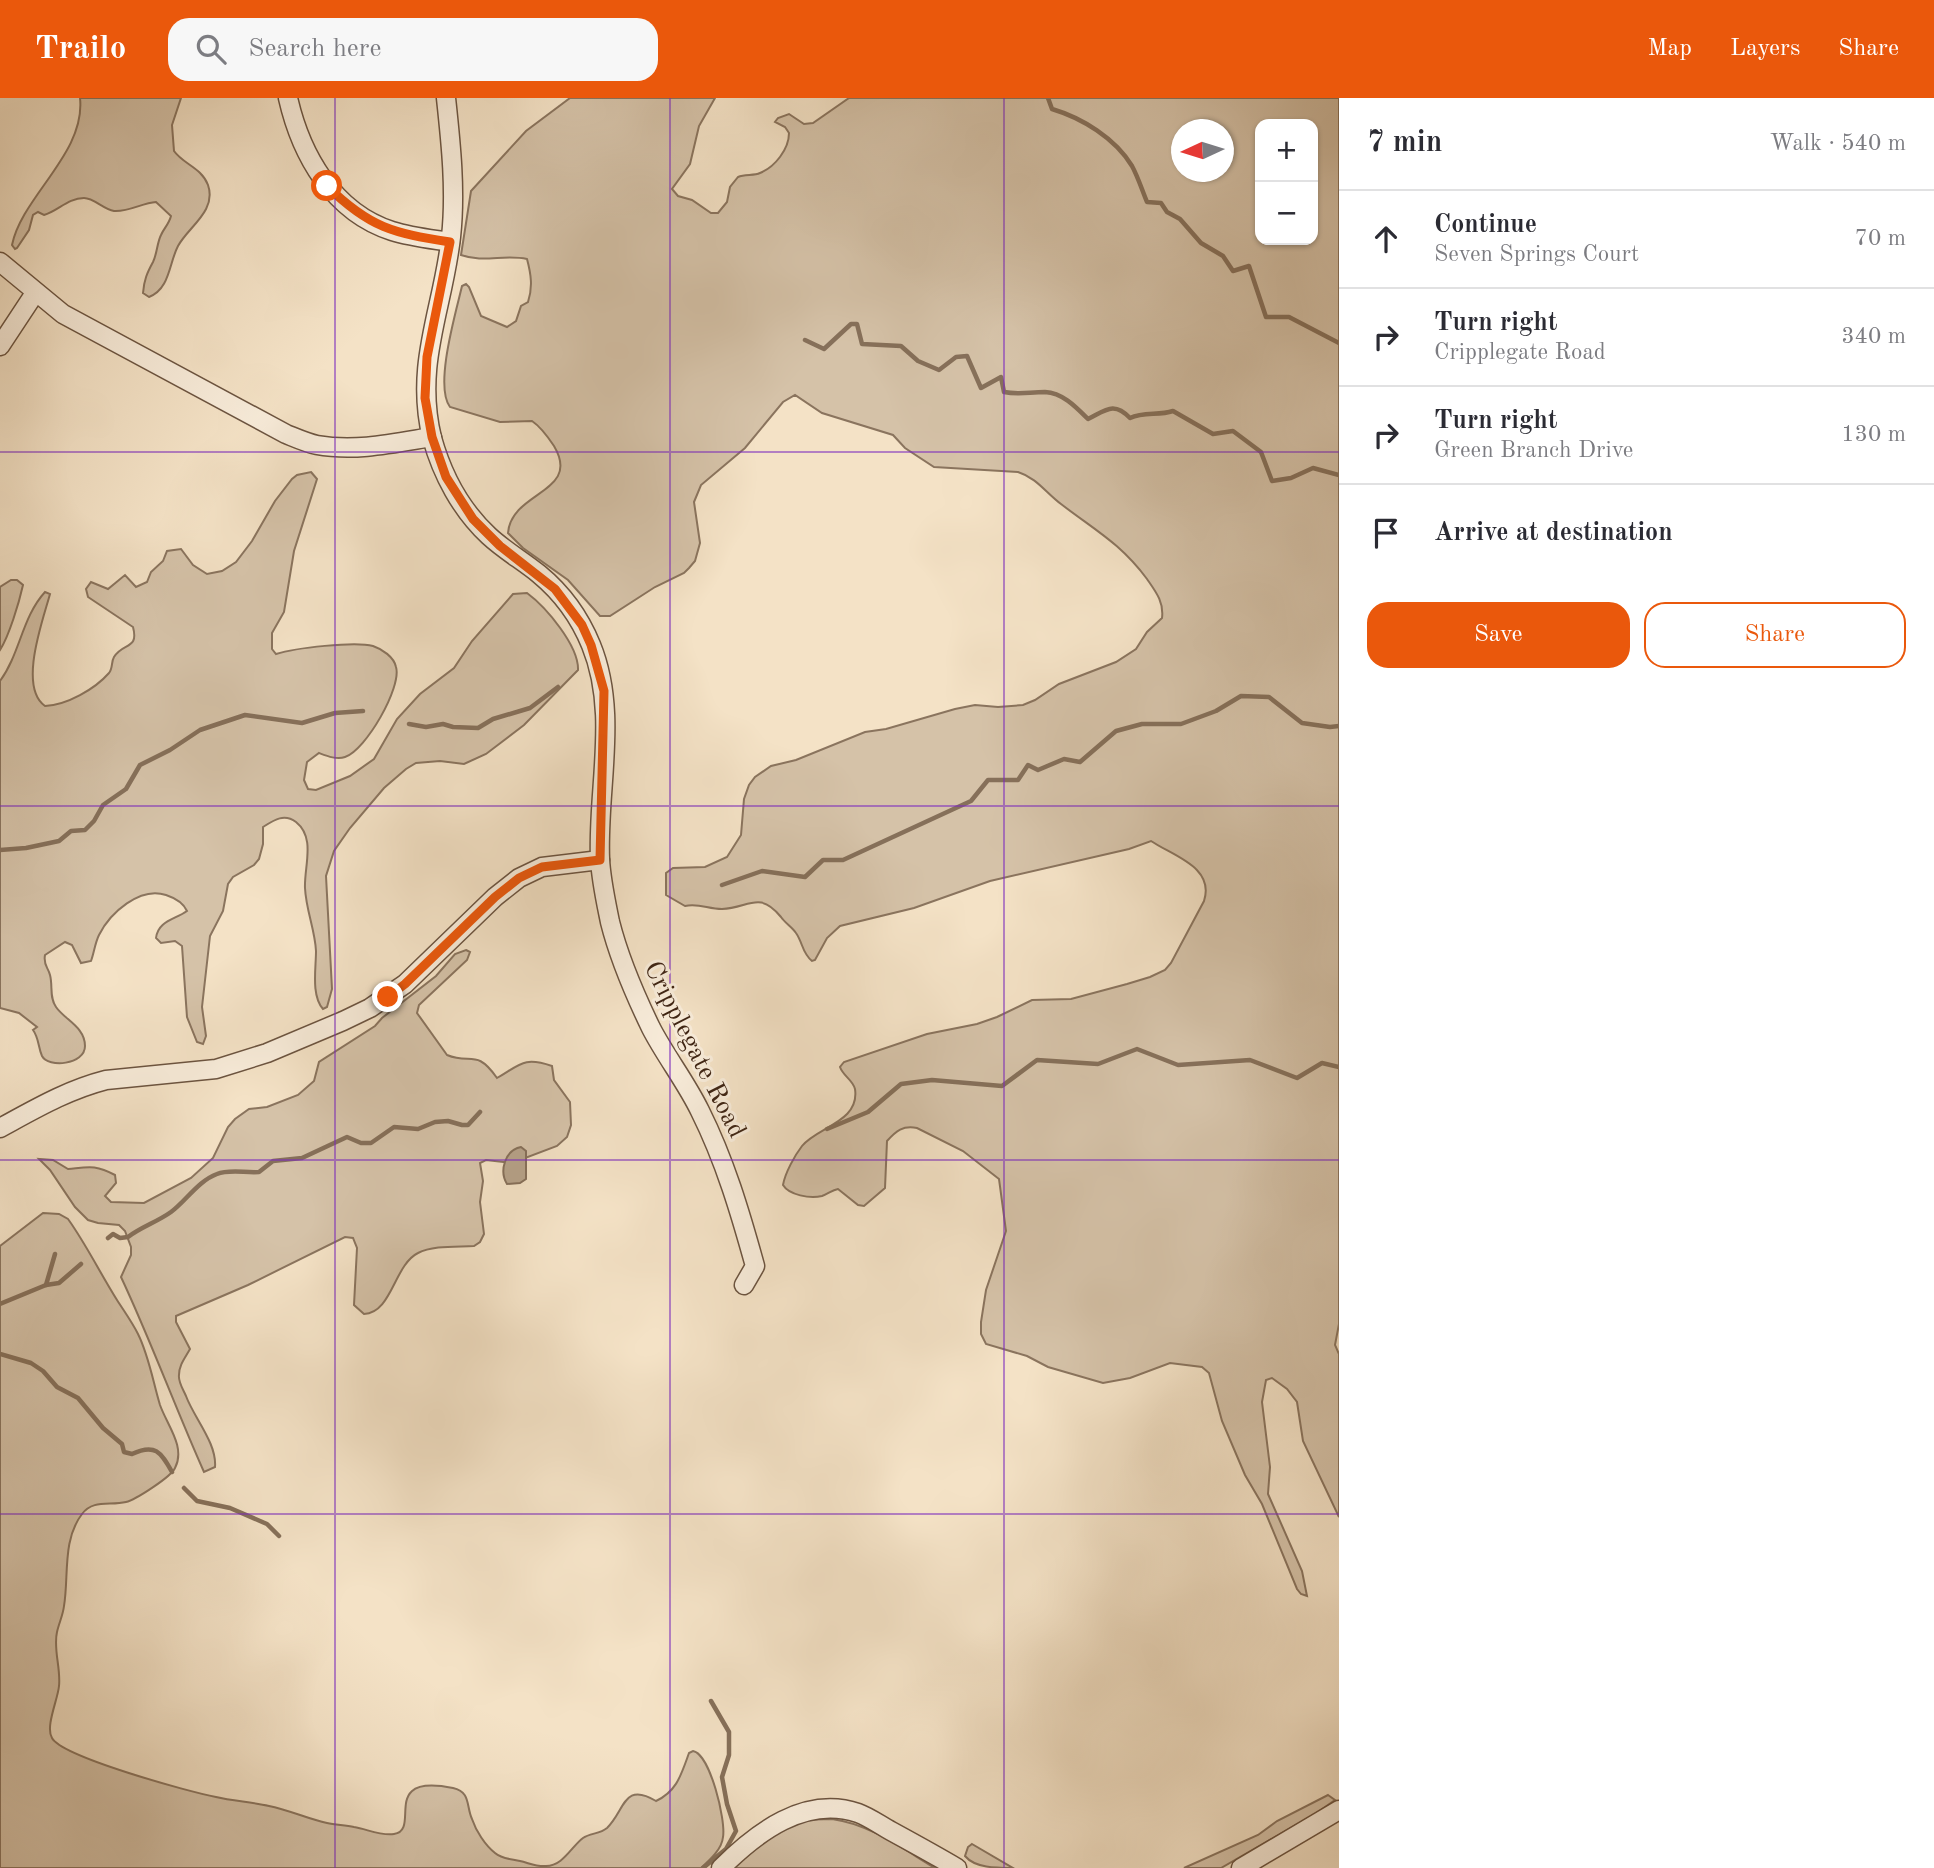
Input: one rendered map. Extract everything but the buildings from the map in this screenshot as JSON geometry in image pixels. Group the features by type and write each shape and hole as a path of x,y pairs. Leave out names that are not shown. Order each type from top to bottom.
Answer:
{"street":[{"path":"288,98 301,142 313,166 327,186 347,205 389,230 450,242"},
{"name":"Cripplegate Road","path":"446,98 453,192 450,242 427,357 425,398 432,437 446,477 473,519 500,546 555,589 582,625 591,645 604,691 600,860 611,924 629,977 652,1030 698,1107 732,1185 755,1266 744,1285"},
{"path":"0,262 63,314 286,434 315,445 341,448 372,447 432,437"},
{"path":"0,346 35,293"},
{"path":"0,1128 68,1092 88,1085 106,1080 205,1070 239,1063 343,1021 370,1008 405,984 495,897 519,878 542,867 600,860"},
{"path":"720,1868 738,1851 779,1822 797,1814 826,1808 860,1814 957,1868"},
{"path":"1241,1868 1339,1810"}],"shaded area":[{"path":"80,98 181,98 172,125 174,151 205,179 210,194 209,203 178,246 165,282 149,297 143,293 145,280 171,216 156,202 114,211 88,198 73,200 44,215 38,212 33,215 29,230 17,248 12,245 28,209 64,156 73,137 79,118"},
{"path":"570,98 715,98 699,126 690,164 672,189 678,196 692,200 711,213 718,213 727,202 730,187 738,177 766,170 784,151 789,133 785,127 775,122 778,118 789,114 804,124 813,123 849,98 1339,98 1339,1324 1335,1345 1339,1354 1339,1517 1303,1441 1297,1402 1287,1389 1272,1378 1266,1380 1262,1402 1270,1467 1268,1494 1302,1571 1307,1596 1297,1589 1262,1504 1245,1475 1222,1421 1209,1373 1202,1367 1170,1363 1130,1378 1103,1383 1048,1367 1027,1356 986,1344 981,1334 981,1322 986,1290 1006,1231 999,1179 963,1151 917,1128 908,1127 887,1141 885,1188 864,1206 858,1205 838,1189 812,1197 795,1194 783,1185 802,1146 844,1117 851,1109 855,1100 855,1089 840,1067 844,1062 927,1034 977,1024 1032,1000 1071,999 1150,977 1165,970 1204,901 1206,889 1198,871 1151,841 1129,849 990,881 914,908 840,926 827,938 812,961 794,931 766,904 753,902 722,909 685,906 666,895 666,873 673,868 705,867 727,857 741,835 744,799 749,785 755,777 771,766 796,760 865,732 886,729 955,709 975,705 1023,705 1035,700 1059,684 1116,662 1136,649 1147,632 1162,618 1161,602 1156,593 1137,567 1117,547 1025,475 1018,472 934,467 905,448 893,435 822,413 795,395 783,402 745,448 701,485 694,502 700,543 695,561 689,568 610,616 600,616 568,580 523,548 508,533 512,519 520,508 553,483 559,474 560,462 554,446 532,421 500,422 450,407 446,397 445,366 462,286 466,284 469,287 481,316 507,327 516,321 521,306 528,302 531,291 527,259 461,255 471,191 526,131"},
{"path":"311,472 317,479 294,551 284,612 272,633 272,649 276,654 325,646 373,646 384,651 393,660 396,676 394,689 381,717 363,743 345,757 319,753 307,762 304,780 308,789 316,790 350,776 374,759 397,719 420,694 454,668 472,641 513,594 527,593 552,617 573,650 578,670 524,725 486,754 464,764 440,761 416,763 384,788 350,828 334,851 326,876 332,989 327,1007 323,1009 319,1003 316,989 316,951 305,888 308,853 306,836 292,819 279,818 263,827 263,844 259,859 233,877 228,884 223,911 210,936 202,1007 206,1036 203,1044 197,1042 187,1017 182,946 175,941 161,943 156,938 163,924 187,911 176,899 156,893 146,894 127,903 110,918 96,941 91,961 81,963 72,945 65,942 45,955 54,1003 82,1034 85,1046 79,1057 73,1061 58,1063 46,1060 33,1030 37,1027 19,1013 0,1008 0,681 31,613 45,592 50,594 38,636 33,669 33,684 37,697 45,706 53,705 88,690 109,673 114,657 134,639 133,627 88,597 86,589 91,582 108,589 125,575 136,587 147,582 167,551 181,549 193,565 207,574 222,571 236,562 252,541 275,501 292,479"},
{"path":"11,580 17,580 23,585 0,650 0,587"},
{"path":"466,950 470,952 467,960 419,1005 417,1013 447,1055 478,1060 497,1078 522,1063 534,1062 552,1066 554,1080 570,1102 571,1125 567,1137 557,1146 512,1163 486,1160 480,1163 483,1181 480,1202 484,1234 480,1242 474,1246 438,1248 418,1253 403,1267 381,1306 373,1312 364,1314 354,1305 357,1248 353,1238 345,1237 248,1285 176,1316 176,1322 190,1349 180,1368 179,1380 215,1458 215,1467 204,1472 121,1277 131,1255 125,1231 119,1225 88,1220 39,1159 53,1160 68,1169 102,1169 115,1175 116,1183 105,1196 111,1202 144,1203 191,1178 213,1158 228,1127 249,1109 267,1107 298,1095 314,1081 319,1062 375,1026 436,976 455,954"},
{"path":"521,1147 526,1151 526,1179 520,1183 507,1184 505,1162 511,1152"},
{"path":"43,1213 59,1214 68,1219 136,1330 178,1452 175,1468 167,1477 126,1502 102,1504 86,1509 71,1535 64,1606 56,1638 59,1679 50,1727 52,1738 78,1755 155,1781 216,1797 276,1808 327,1823 384,1834 394,1834 401,1830 409,1795 416,1788 453,1788 465,1796 476,1828 484,1842 495,1853 504,1858 543,1866 557,1863 583,1838 607,1828 631,1796 637,1794 656,1801 663,1797 677,1782 689,1753 693,1751 705,1763 711,1775 722,1817 722,1841 712,1858 701,1868 0,1868 0,1246"},
{"path":"1328,1795 1335,1800 1221,1868 1184,1868 1258,1835 1277,1821"},
{"path":"814,1819 832,1819 873,1832 935,1868 734,1868 776,1834 795,1824"},
{"path":"972,1844 1013,1868 974,1863 965,1856"}],"waterway":[{"path":"1048,98 1052,109 1097,130 1117,147 1132,166 1147,202 1161,203 1167,212 1180,219 1201,243 1223,256 1233,271 1249,266 1266,317 1289,317 1339,343"},
{"path":"805,340 824,349 851,324 857,324 862,344 901,346 918,361 939,370 956,357 967,356 981,388 1001,377 1004,392 1052,393 1069,401 1088,419 1114,408 1130,418 1173,411 1213,434 1233,431 1261,452 1272,481 1291,478 1313,468 1339,475"},
{"path":"409,724 478,728 493,719 530,708 558,687"},
{"path":"722,885 762,871 805,877 823,860 843,860 971,801 988,780 1018,780 1028,765 1038,770 1064,759 1080,762 1116,731 1142,724 1181,724 1216,711 1241,696 1269,697 1302,723 1339,726"},
{"path":"0,850 59,841 71,831 85,830 103,805 126,789 140,765 170,750 200,730 245,715 302,723 335,713 363,711"},
{"path":"827,1129 868,1112 901,1084 932,1080 1002,1086 1037,1060 1098,1064 1137,1049 1178,1065 1250,1060 1297,1078 1322,1063 1339,1067"},
{"path":"108,1238 113,1234 120,1238 128,1237 166,1216 204,1181 217,1174 232,1171 259,1172 273,1161 302,1158 347,1137 361,1143 371,1143 394,1127 418,1129 435,1122 448,1121 468,1125 480,1112"},
{"path":"46,1285 55,1254"},
{"path":"0,1304 46,1285 59,1283 81,1264"},
{"path":"0,1354 31,1363 43,1371 57,1387 78,1398 103,1428 122,1444 124,1452 132,1454 146,1449 156,1451 172,1472"},
{"path":"184,1488 197,1501 230,1508 267,1524 279,1536"},
{"path":"703,1868 726,1849 736,1831 722,1777 729,1755 729,1732 711,1701"}],"route":[{"path":"327,186 347,205 389,230 450,242 425,377 428,417 438,459 446,477 473,519 500,546 538,573 555,589 582,625 599,668 604,691 600,860 542,867 519,878 388,997"}]}
